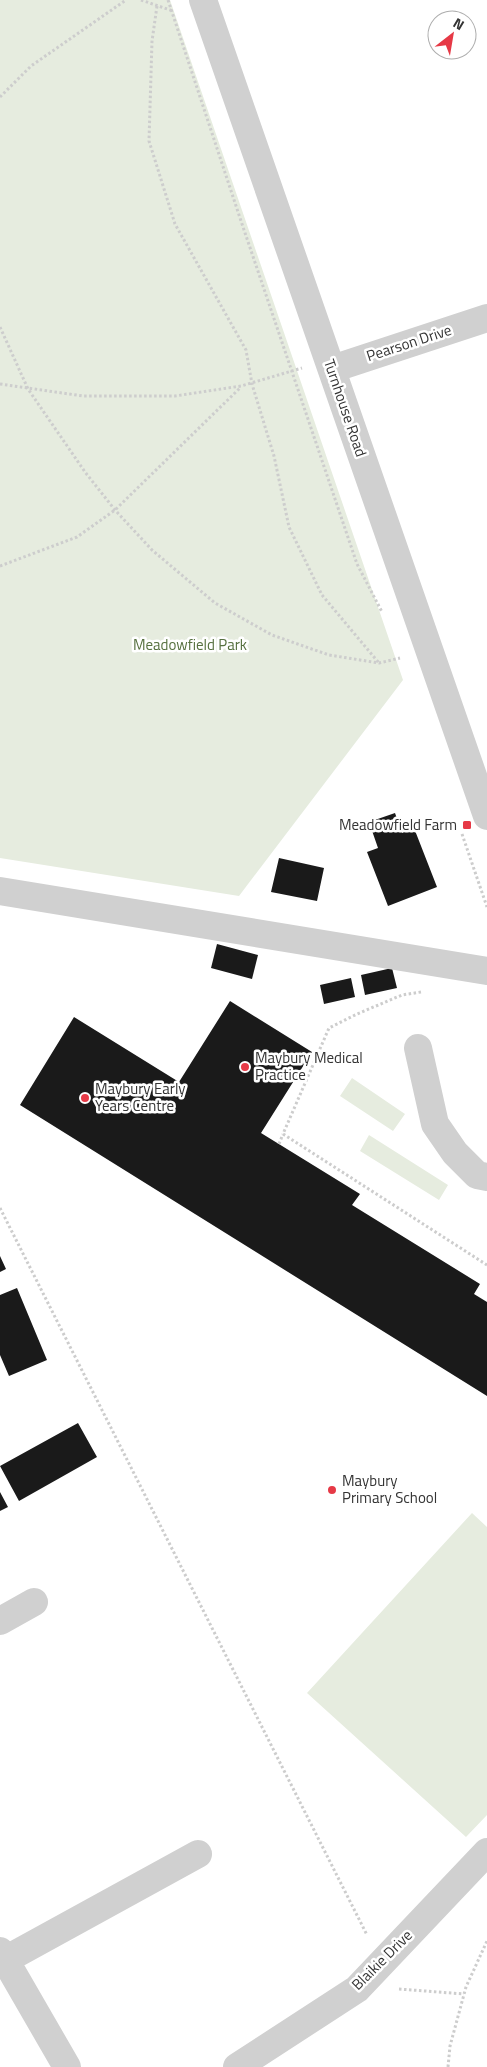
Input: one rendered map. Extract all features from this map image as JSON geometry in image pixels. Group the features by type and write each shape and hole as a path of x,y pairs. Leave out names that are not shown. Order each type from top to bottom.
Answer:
{"street":[{"name":"Turnhouse Road","path":"203,0 487,816"},
{"name":"Pearson Drive","path":"330,364 487,318"},
{"path":"0,891 487,971"},
{"path":"418,1048 435,1124 455,1153 477,1175 487,1177"},
{"path":"0,1621 34,1602"},
{"name":"Blaikie Drive","path":"237,2067 357,1989 487,1852"},
{"path":"67,2067 3,1956 198,1854"}],"path":[{"path":"0,97 31,66 126,0"},
{"path":"168,0 357,564 384,614"},
{"path":"157,6 152,41 149,141 176,224 246,350 252,384 274,456 289,526 322,595 379,663"},
{"path":"0,327 28,389 85,472 115,510 152,550 215,602 272,635 329,655 379,663 404,658 401,651"},
{"path":"0,384 83,396 175,396 252,384 292,371 330,364"},
{"path":"0,566 77,537 115,510 242,386"},
{"path":"459,826 487,907"},
{"path":"279,1144 329,1028 402,995 430,990"},
{"path":"283,1134 487,1265"},
{"path":"0,1208 381,1963"},
{"path":"448,2067 450,2046 466,1987 487,1941"}],"green space":[{"name":"Meadowfield Park","path":"0,0 170,0 403,680 239,896 0,858"},
{"path":"352,1078 405,1114 393,1131 340,1096"},
{"path":"369,1135 448,1185 439,1200 360,1151"},
{"path":"472,1513 487,1527 487,1815 466,1837 307,1693"}],"building":[{"path":"395,813 402,833 414,828 437,887 388,906 367,852 378,848 369,822"},
{"path":"279,858 324,868 317,901 271,892"},
{"path":"217,944 258,955 252,979 211,968"},
{"path":"392,968 397,988 365,995 361,975"},
{"path":"351,978 355,997 324,1004 320,985"},
{"path":"230,1001 312,1052 261,1133 360,1194 352,1205 480,1284 474,1294 487,1302 487,1396 20,1105 74,1017 179,1082"},
{"path":"0,1256 6,1269 0,1272"},
{"path":"17,1288 47,1360 9,1376 0,1355 0,1295"},
{"path":"78,1423 97,1457 19,1501 0,1466"},
{"path":"0,1492 8,1507 0,1511"}],"place":[{"name":"Meadowfield Farm","path":"467,825"},
{"name":"Maybury Medical Practice","path":"245,1067"},
{"name":"Maybury Early Years Centre","path":"85,1098"},
{"name":"Maybury Primary School","path":"332,1490"}]}
